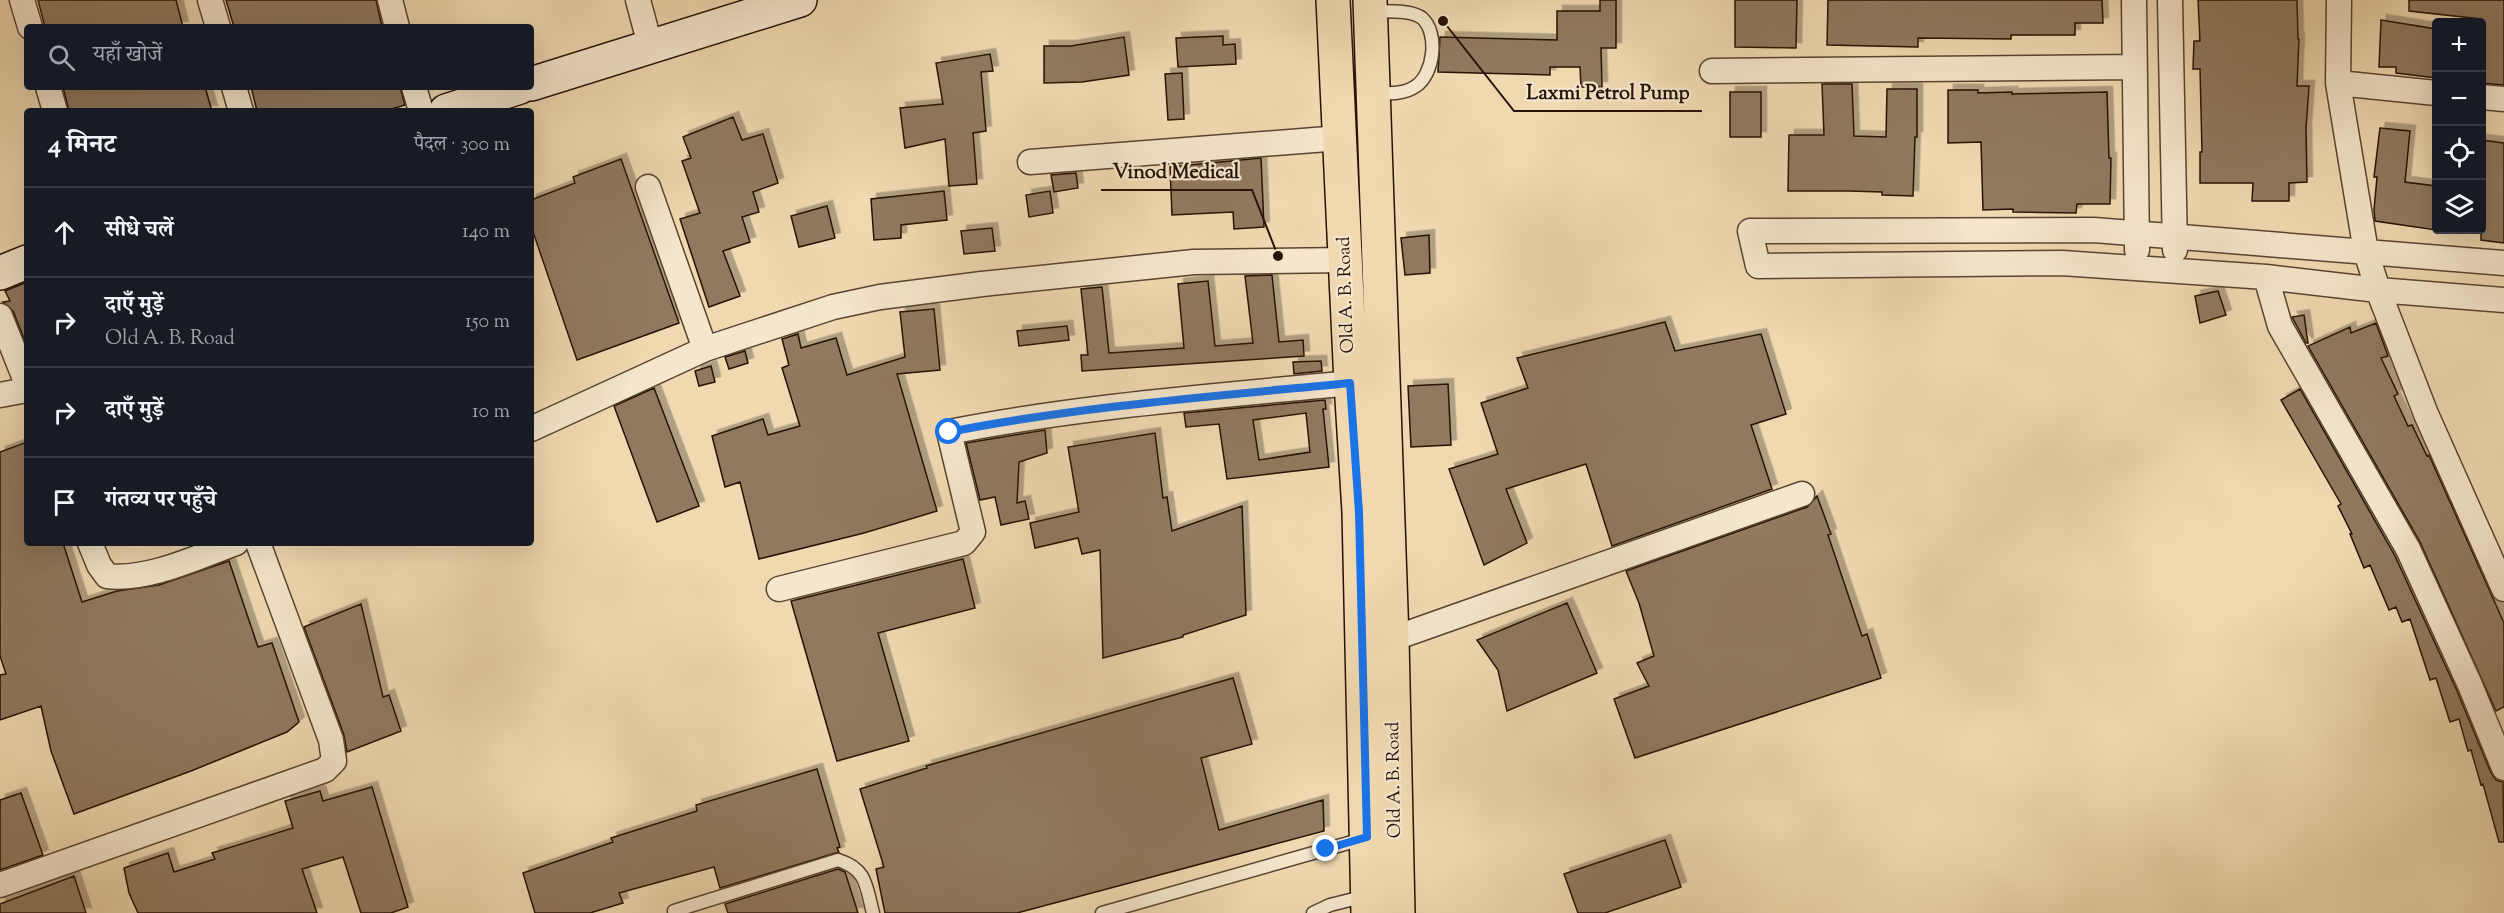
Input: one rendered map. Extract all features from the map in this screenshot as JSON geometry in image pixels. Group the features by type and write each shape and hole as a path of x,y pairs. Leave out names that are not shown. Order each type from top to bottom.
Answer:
{"main road":[{"name":"Old A. B. Road","path":"1333,0 1350,383 1359,512 1368,904"},
{"name":"Old A. B. Road","path":"1370,6 1392,639 1398,913"}],"street":[{"path":"22,0 29,24"},
{"path":"210,0 217,24"},
{"path":"390,0 396,24"},
{"path":"638,0 650,45"},
{"path":"534,83 800,0"},
{"path":"2134,0 2136,267"},
{"path":"2170,0 2174,270"},
{"path":"2339,0 2338,83 2366,252 2378,290 2426,414 2504,589"},
{"path":"1712,71 2133,67"},
{"path":"2338,83 2432,93"},
{"path":"49,90 54,108"},
{"path":"235,90 240,108"},
{"path":"415,90 420,108"},
{"path":"455,108 511,90"},
{"path":"2486,97 2504,99"},
{"path":"1030,162 1340,138"},
{"path":"648,188 705,350"},
{"path":"2504,263 2094,230 1750,231 1758,266 2062,263 2266,277 2378,290 2504,300"},
{"path":"534,428 705,350 833,307 880,297 1194,262 1346,260"},
{"path":"0,273 24,263"},
{"path":"2266,277 2280,326 2408,549 2470,685 2504,768"},
{"path":"0,316 24,376"},
{"path":"779,589 964,543 973,532 949,432 989,424 1350,383"},
{"path":"0,395 24,391"},
{"path":"1392,639 1802,494"},
{"path":"91,546 99,565 107,576 122,578 144,575 227,546"},
{"path":"0,885 325,770 334,760 331,740 259,546"}],"lane":[{"path":"1370,6 1413,14 1422,18 1430,30 1432,52 1427,73 1418,85 1391,94 1373,93"},
{"path":"1102,913 1367,837"},
{"path":"674,910 838,860 852,864 863,877 873,913"},
{"path":"1313,913 1340,901 1368,904"}],"building":[{"path":"38,0 176,0 182,24 44,24"},
{"path":"226,0 376,0 381,24 233,24"},
{"path":"1600,0 1616,0 1616,48 1601,48 1602,87 1581,87 1580,67 1550,67 1550,75 1438,72 1440,37 1557,40 1557,11 1600,11"},
{"path":"1735,0 1797,0 1796,48 1735,47"},
{"path":"1828,0 2102,0 2103,23 2075,23 2075,35 2011,35 2011,39 1918,38 1918,47 1827,45"},
{"path":"2198,0 2297,0 2299,39 2297,86 2309,86 2306,128 2307,182 2289,183 2289,201 2252,201 2253,183 2200,183 2200,152 2202,152 2200,69 2193,69 2194,41 2200,41"},
{"path":"2409,0 2504,0 2504,85 2486,83 2486,18 2409,11"},
{"path":"2381,20 2432,28 2432,78 2396,73 2396,67 2379,67"},
{"path":"1223,36 1223,45 1235,44 1236,64 1178,67 1176,38"},
{"path":"1124,37 1129,75 1082,82 1044,83 1044,46 1071,46"},
{"path":"990,54 993,71 981,72 986,131 973,133 977,184 949,186 945,139 905,148 900,108 943,104 936,63"},
{"path":"1182,73 1184,119 1168,120 1165,74"},
{"path":"1822,84 1852,84 1854,136 1886,137 1887,89 1917,89 1913,196 1882,195 1882,192 1788,191 1789,135 1824,135"},
{"path":"64,90 206,90 211,108 68,108"},
{"path":"252,90 401,90 405,105 395,108 256,108"},
{"path":"1948,90 1978,90 1978,93 2012,92 2012,94 2107,92 2109,158 2111,158 2110,204 2077,204 2076,213 2013,212 2013,209 1983,210 1981,142 1948,143"},
{"path":"1730,92 1761,92 1761,137 1730,137"},
{"path":"733,117 742,140 763,134 778,183 753,192 759,212 742,217 750,242 723,251 740,296 709,307 680,219 700,213 682,161 691,158 683,137"},
{"path":"2380,128 2410,131 2405,182 2432,185 2432,229 2375,221 2377,177 2374,177"},
{"path":"2486,141 2504,143 2504,243 2481,240 2481,234 2486,234"},
{"path":"1261,158 1264,227 1234,229 1233,212 1172,215 1170,167"},
{"path":"621,159 679,323 577,360 534,235 534,199 575,183 573,177"},
{"path":"1076,173 1078,188 1054,192 1051,175"},
{"path":"944,191 947,220 901,225 901,238 874,240 871,199"},
{"path":"1050,191 1053,213 1029,217 1026,195"},
{"path":"827,206 835,238 799,247 791,216"},
{"path":"992,228 995,251 964,254 961,231"},
{"path":"1429,235 1430,273 1405,275 1401,238"},
{"path":"1272,275 1279,342 1303,340 1304,356 1082,371 1081,355 1088,355 1081,289 1102,287 1109,353 1184,348 1178,284 1208,281 1215,346 1253,343 1245,276"},
{"path":"24,283 24,339 13,311 3,302 10,301 5,291"},
{"path":"2218,291 2226,315 2200,323 2195,296"},
{"path":"934,309 940,370 897,374 937,511 864,533 759,559 740,482 725,487 712,436 763,419 768,435 800,426 782,368 789,365 782,339 798,334 801,348 836,338 847,375 905,357 900,312"},
{"path":"2304,315 2308,343 2292,317"},
{"path":"1665,322 1675,351 1761,334 1786,414 1751,425 1772,489 1612,546 1586,464 1506,489 1527,543 1484,565 1449,469 1498,454 1481,403 1528,388 1517,358"},
{"path":"2376,323 2388,356 2381,358 2398,394 2394,396 2408,426 2412,425 2427,456 2429,455 2504,623 2504,707 2496,711 2420,542 2308,346 2350,327 2351,333"},
{"path":"1067,326 1069,340 1019,346 1017,331"},
{"path":"745,351 748,363 729,369 725,357"},
{"path":"1321,361 1322,371 1294,374 1293,362"},
{"path":"711,366 715,382 699,386 695,371"},
{"path":"1448,384 1451,445 1411,447 1408,386"},
{"path":"654,388 699,506 657,522 614,406"},
{"path":"2300,389 2395,556 2457,691 2491,773 2496,780 2503,782 2504,842 2499,842 2483,784 2481,785 2471,750 2468,751 2459,719 2450,722 2436,678 2430,680 2410,619 2402,622 2396,607 2389,610 2370,565 2364,568 2350,534 2352,534 2338,506 2341,504 2281,400"},
{"path":"1325,400 1326,409 1323,409 1329,467 1227,479 1219,424 1186,427 1184,413","holes":["1306,413 1310,452 1259,460 1253,420"]},
{"path":"1045,430 1047,453 1019,462 1017,503 1025,501 1029,519 1001,525 995,497 980,500 966,443"},
{"path":"1155,433 1163,498 1167,497 1172,531 1242,506 1246,615 1183,635 1183,637 1103,658 1100,550 1082,554 1078,538 1035,548 1030,523 1079,512 1068,447"},
{"path":"24,443 24,546 64,546 82,602 117,591 159,585 229,561 258,647 272,643 299,722 287,732 191,771 74,814 51,751 41,706 0,720 0,675 6,674 0,656 0,452"},
{"path":"1817,496 1862,636 1867,634 1881,678 1635,758 1614,699 1649,686 1637,663 1654,656 1639,603 1626,571 1807,507"},
{"path":"963,559 975,608 878,633 909,741 837,761 791,601"},
{"path":"1567,603 1597,673 1507,711 1498,670 1477,640"},
{"path":"361,604 383,697 389,695 401,731 347,752 344,735 304,627"},
{"path":"1233,678 1252,744 1201,758 1219,830 1323,800 1324,831 1017,913 885,913 876,869 884,867 860,789 927,768 926,766"},
{"path":"817,769 840,847 837,848 839,852 720,888 714,867 619,893 623,903 590,913 535,913 523,873 613,842 611,838 697,811 696,805"},
{"path":"372,787 408,907 391,913 361,913 343,857 302,869 317,913 138,913 129,893 124,868 168,853 174,872 215,859 212,853 293,828 285,801 320,791 323,801"},
{"path":"21,793 43,855 0,870 0,800"},
{"path":"1665,840 1681,887 1605,913 1578,913 1564,874"},
{"path":"838,869 845,872 858,913 728,913 725,904"},
{"path":"74,876 86,913 0,913 0,904"}],"place":[{"name":"Laxmi Petrol Pump","path":"1443,21"},
{"name":"Vinod Medical","path":"1278,256"}],"route":[{"path":"949,432 989,424 1350,383 1359,512 1367,837 1326,849"}]}
